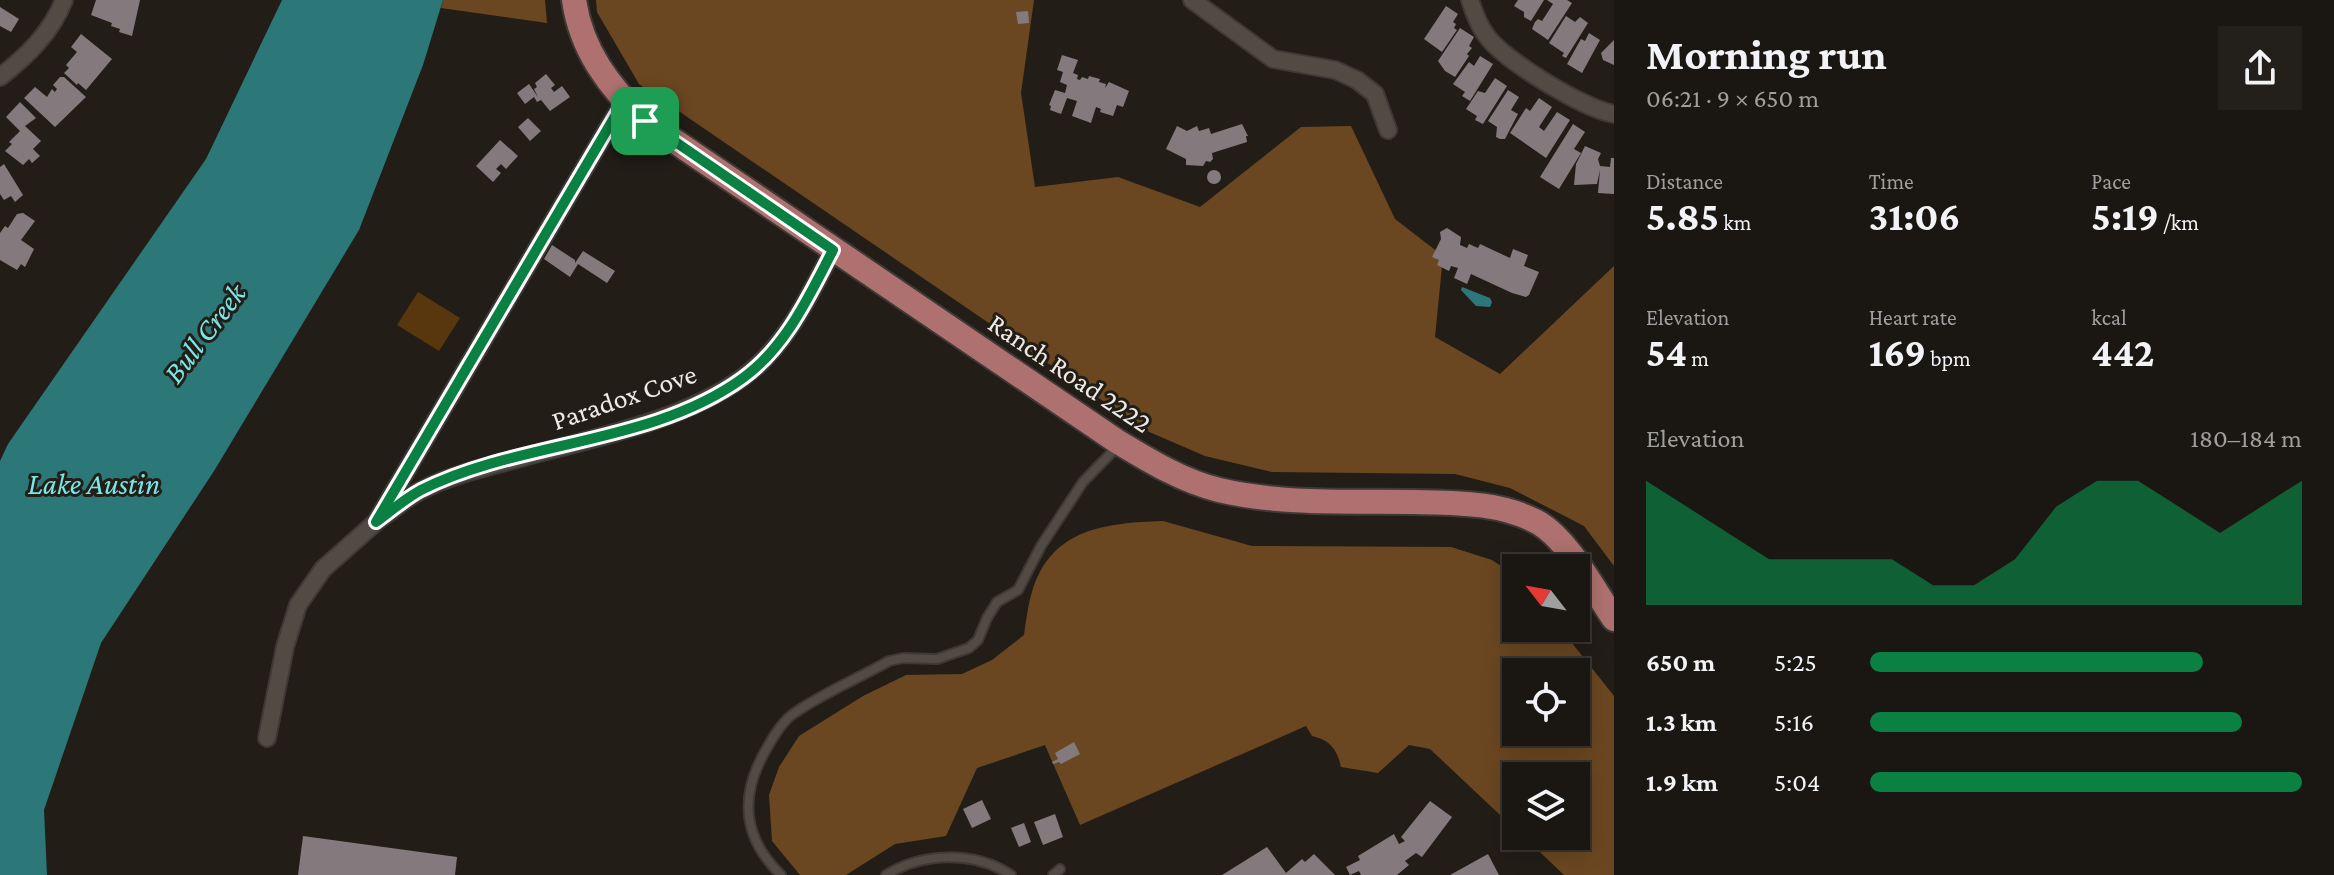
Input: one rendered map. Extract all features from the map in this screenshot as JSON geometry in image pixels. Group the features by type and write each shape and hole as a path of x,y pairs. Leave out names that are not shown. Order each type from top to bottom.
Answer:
{"main road":[{"name":"Ranch Road 2222","path":"574,0 592,58 624,101 645,121 1121,444 1160,467 1218,490 1301,500 1474,504 1512,511 1541,524 1564,546 1614,619"}],"street":[{"path":"0,77 45,36 64,0"},
{"path":"1192,0 1273,59 1335,70 1357,80 1375,94 1388,130"},
{"path":"1470,0 1487,36 1506,56 1589,106 1614,114"},
{"path":"267,738 285,647 298,605 323,569 376,522 624,101"},
{"name":"Paradox Cove","path":"376,522 435,485 477,469 662,418 707,400 744,378 773,349 799,316 833,250"}],"lane":[{"path":"781,875 753,839 748,810 750,788 758,763 774,736 791,715 889,661 903,658 937,659 969,648 978,640 997,602 1018,590 1041,546 1083,482 1121,444"},
{"path":"886,875 921,859 950,857 999,867 1011,875"}],"shaded area":[{"path":"443,0 545,0 547,23 441,8"},
{"path":"596,0 1034,0 1021,93 1035,187 1118,177 1200,207 1301,127 1351,126 1395,219 1443,256 1435,337 1500,374 1614,266 1614,566 1584,526 1510,488 1455,474 1272,472 1205,456 1147,431 639,84 597,12"},
{"path":"418,292 460,318 439,351 397,325"},
{"path":"1163,521 1252,546 1451,547 1492,560 1502,567 1502,642 1571,642 1584,658 1502,658 1502,746 1590,746 1590,666 1614,696 1614,875 1564,875 1538,850 1590,850 1590,762 1502,762 1502,817 1430,749 1409,745 1378,773 1341,767 1332,746 1312,736 1306,726 1080,825 1045,745 977,768 946,836 895,844 846,875 800,875 772,841 769,795 779,767 799,736 863,696 906,675 962,674 992,660 1024,635 1032,592 1052,554 1083,533 1121,524"}],"water":[{"name":"Lake Austin","path":"282,0 443,0 423,65 359,230 214,471 101,643 44,810 47,875 0,875 0,461 8,444 206,159"},
{"path":"1462,287 1490,298 1490,307 1476,306 1461,290"}],"building":[{"path":"96,0 140,0 132,36 119,32 120,29 111,26 112,23 91,15"},
{"path":"1518,0 1544,0 1531,21 1514,6"},
{"path":"1547,0 1572,3 1548,40 1532,29 1538,19 1542,21 1553,4"},
{"path":"1446,6 1458,14 1453,22 1457,30 1442,52 1424,39"},
{"path":"0,7 19,19 11,32 0,26"},
{"path":"1028,11 1029,23 1018,24 1016,12"},
{"path":"1566,16 1575,22 1580,17 1588,23 1566,58 1562,56 1564,53 1549,43"},
{"path":"1460,28 1474,37 1469,46 1472,48 1467,54 1469,56 1455,77 1445,71 1438,61"},
{"path":"1589,33 1600,40 1582,73 1567,64 1581,39 1585,41"},
{"path":"81,34 112,59 86,90 64,73 69,68 66,65 77,52 71,47"},
{"path":"1614,40 1614,65 1603,60 1601,53"},
{"path":"1062,55 1078,60 1073,73 1078,75 1077,79 1088,79 1089,76 1100,79 1099,82 1106,84 1105,88 1109,82 1129,91 1123,107 1117,105 1113,116 1100,112 1101,109 1096,107 1091,123 1072,116 1077,101 1067,98 1061,114 1050,110 1055,90 1065,93 1067,85 1060,82 1063,72 1057,70"},
{"path":"1480,56 1493,64 1470,101 1462,96 1465,92 1453,84 1469,62 1474,66"},
{"path":"546,74 555,85 551,88 554,92 562,86 570,97 550,111 534,97 525,104 517,93 529,84 538,97 535,83"},
{"path":"64,77 86,97 55,127 24,98 35,87 47,97 52,89 55,92 57,89 53,85"},
{"path":"1495,78 1507,86 1483,124 1466,109 1478,91 1485,93"},
{"path":"1508,90 1519,97 1511,110 1518,114 1505,139 1500,139 1496,137 1497,127 1488,121"},
{"path":"1539,98 1552,107 1539,127 1544,131 1557,112 1570,120 1546,158 1510,133 1526,108 1530,111"},
{"path":"20,102 36,118 25,126 41,141 33,149 40,156 32,163 29,159 23,165 5,151 20,131 6,117"},
{"path":"528,118 541,131 530,141 518,127"},
{"path":"1242,124 1248,136 1247,142 1212,153 1213,159 1203,166 1186,165 1186,159 1166,149 1177,126 1187,131 1197,126 1199,131 1209,128 1211,134"},
{"path":"1573,124 1585,132 1574,149 1581,153 1559,189 1540,177"},
{"path":"500,140 518,156 506,169 501,164 496,169 501,173 493,182 476,166"},
{"path":"1585,146 1601,153 1598,159 1600,166 1610,167 1611,158 1614,158 1614,194 1598,193 1600,170 1597,184 1574,185 1576,164"},
{"path":"4,164 23,195 15,202 11,196 4,200 0,194 0,167"},
{"path":"1214,170 1221,177 1214,184 1207,177"},
{"path":"23,213 35,221 21,240 34,249 25,267 21,264 17,270 0,260 0,233 5,226 8,228 17,214"},
{"path":"1447,228 1461,237 1460,245 1467,248 1469,244 1478,248 1480,244 1510,258 1513,249 1528,255 1524,266 1539,272 1529,295 1512,293 1471,274 1467,284 1454,278 1458,268 1451,266 1449,271 1437,265 1439,260 1432,257 1441,239 1440,232"},
{"path":"552,245 575,263 583,251 615,271 607,283 578,264 570,277 544,259"},
{"path":"1074,742 1080,754 1061,764 1053,764 1058,759 1055,753"},
{"path":"982,800 991,819 972,828 963,809"},
{"path":"1430,801 1452,817 1422,857 1416,853 1405,861 1409,865 1397,875 1361,875 1359,871 1350,875 1346,867 1360,860 1358,856 1394,834 1399,844 1405,841 1401,837"},
{"path":"1055,814 1063,837 1043,845 1034,822"},
{"path":"1024,823 1031,842 1019,847 1011,828"},
{"path":"303,836 457,857 455,875 298,875"},
{"path":"1267,847 1286,873 1302,859 1305,862 1314,854 1335,875 1222,875"},
{"path":"1488,854 1499,875 1450,875"}],"route":[{"path":"624,101 645,121 833,250 799,316 773,349 744,378 707,400 662,418 477,469 421,491 376,522 624,101"}],"water label":[{"name":"Bull Creek","path":"204,333"}]}
